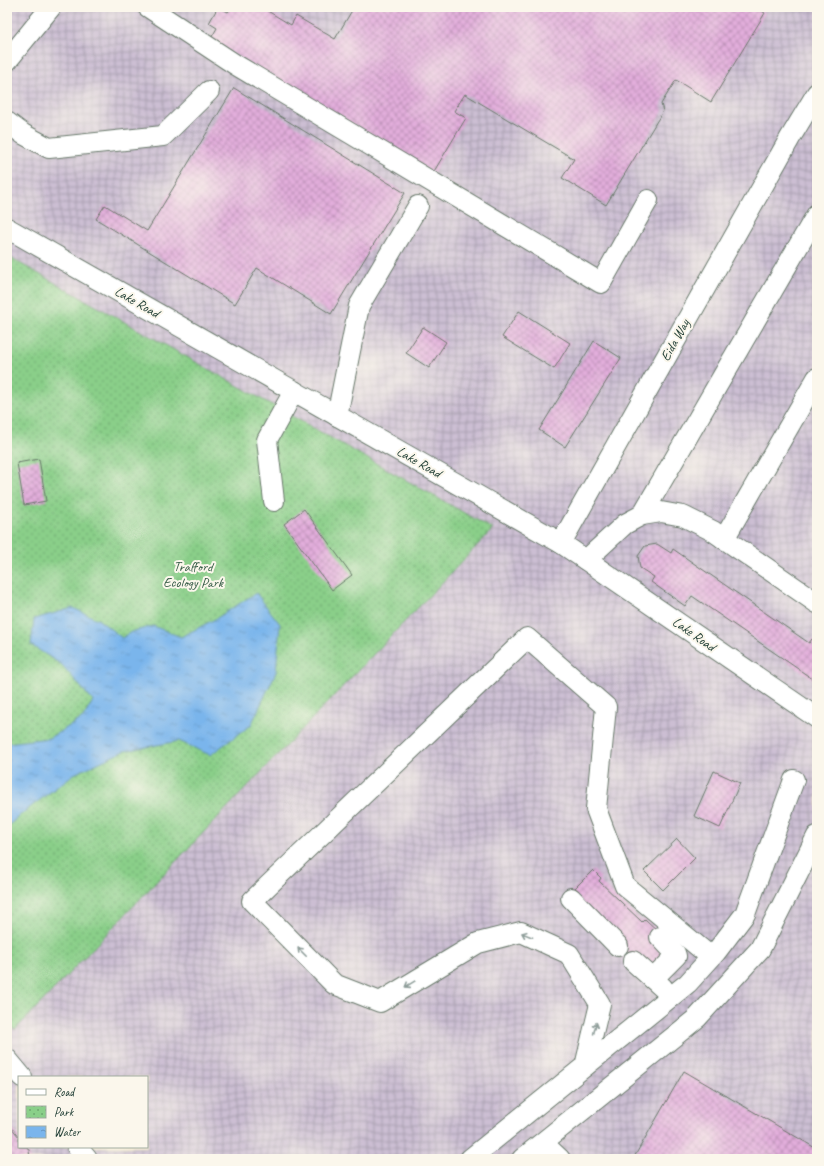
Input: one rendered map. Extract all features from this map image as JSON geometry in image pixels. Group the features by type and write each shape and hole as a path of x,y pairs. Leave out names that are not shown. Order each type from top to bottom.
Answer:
{"street":[{"path":"7,61 52,7"},
{"path":"148,7 236,65 601,283 648,200"},
{"path":"7,122 23,134 49,148 163,136 209,91"},
{"name":"Eida Way","path":"561,543 790,138 817,93"},
{"path":"337,416 359,306 418,206"},
{"path":"642,515 817,214"},
{"name":"Lake Road","path":"7,228 561,543 817,718"},
{"path":"724,539 817,378"},
{"path":"274,501 267,440 294,391"},
{"path":"586,560 625,524 642,515 661,512 683,516 713,531 817,603"},
{"path":"586,1066 600,1004 569,954 521,932 478,943 380,1002 334,984 252,901 527,638 606,707 596,809 625,886 711,957"},
{"path":"470,1159 688,983 711,957 745,914 794,780"},
{"path":"522,1159 697,1018 760,949 817,836"},
{"path":"571,898 618,946"},
{"path":"653,979 676,956 660,937"},
{"path":"633,961 672,996"},
{"path":"7,1059 21,1076"},
{"path":"543,1143 560,1159"},
{"path":"78,1148 87,1159"}],"shaded area":[{"path":"7,7 817,7 817,1159 7,1159 7,1023 16,1029 493,529 7,256"}],"green space":[{"name":"Trafford Ecology Park","path":"7,256 493,529 15,1030 7,1023"}],"water":[{"path":"256,593 280,624 276,672 251,725 210,755 179,741 124,751 74,774 20,815 7,827 7,743 49,738 83,718 93,701 62,665 31,645 34,619 73,608 99,620 122,638 131,632 153,626 181,637 217,618"}],"building":[{"path":"218,7 228,12 231,7 261,7 291,25 296,16 335,39 354,7 755,7 765,13 711,102 676,80 661,104 663,111 606,205 562,178 574,159 465,94 454,111 466,118 433,173 210,40 217,28 209,23"},
{"path":"234,88 405,193 331,314 257,268 235,304 96,219 105,205 147,231"},
{"path":"519,311 570,343 554,369 502,337"},
{"path":"423,327 446,342 429,368 406,353"},
{"path":"594,341 621,358 565,447 539,430"},
{"path":"39,459 46,501 24,505 17,463"},
{"path":"304,509 352,575 332,590 284,524"},
{"path":"657,544 671,553 673,549 809,643 812,639 817,642 817,682 692,596 685,606 651,582 654,577 640,568 638,556 645,546"},
{"path":"714,771 740,783 720,828 694,816"},
{"path":"677,839 695,858 663,890 644,871"},
{"path":"593,870 601,878 599,881 642,922 645,919 660,933 674,955 653,976 631,963 616,949 569,894"},
{"path":"684,1071 817,1149 817,1159 633,1159"},
{"path":"7,1122 18,1136 18,1148 28,1148 30,1159 7,1159"}]}
